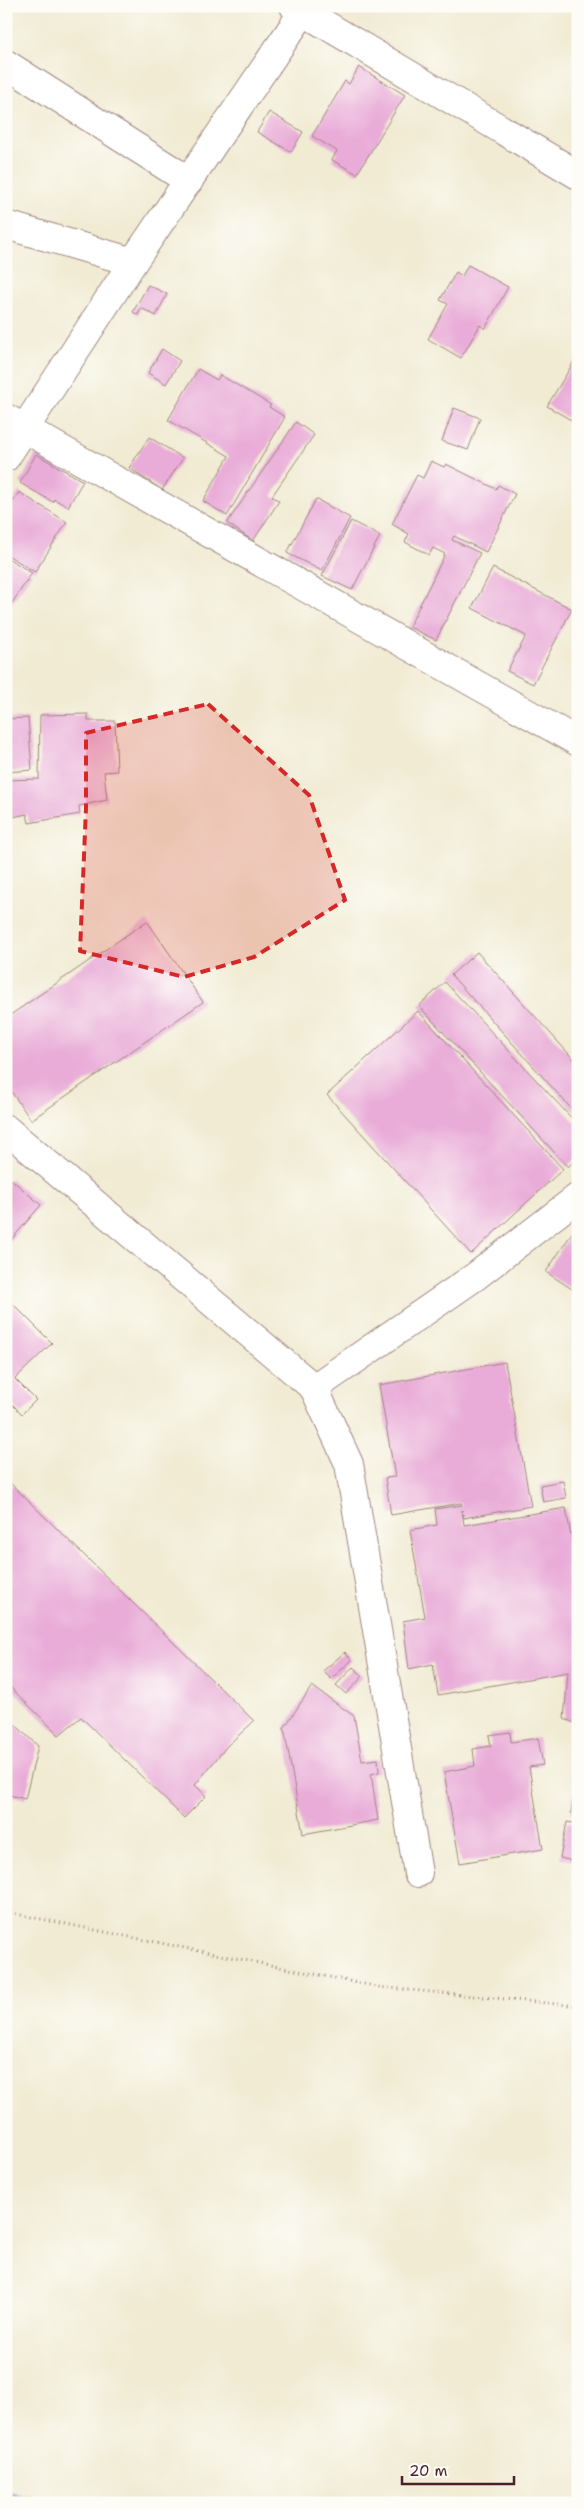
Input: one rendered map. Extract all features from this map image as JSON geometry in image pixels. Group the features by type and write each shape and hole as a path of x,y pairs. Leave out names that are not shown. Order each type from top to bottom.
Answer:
{"street":[{"path":"6,457 16,423 133,262 189,181 301,8 578,175"},
{"path":"6,64 189,181"},
{"path":"6,224 133,262"},
{"path":"16,423 578,742"},
{"path":"6,1129 314,1388 349,1464 418,1873"},
{"path":"314,1388 476,1276 578,1197"}],"path":[{"path":"6,1912 379,1987 578,2006"}],"highlighted area":[{"path":"208,704 309,795 345,900 254,957 184,977 80,951 86,808 86,733"}],"water":[{"path":"6,2492 57,2503 6,2503"}],"building":[{"path":"359,67 405,95 357,174 332,160 337,151 312,136 345,81 349,84"},
{"path":"269,112 303,132 291,152 257,132"},
{"path":"468,265 508,287 485,329 480,325 461,358 428,339 448,304 440,300 456,272 462,276"},
{"path":"148,285 167,294 156,316 141,308 138,315 133,312"},
{"path":"162,349 180,361 166,384 148,373"},
{"path":"578,355 578,419 576,423 547,406"},
{"path":"198,369 217,380 220,375 271,405 269,407 285,417 227,516 203,501 229,456 168,420"},
{"path":"454,408 480,418 468,450 442,441"},
{"path":"296,422 314,435 272,496 279,501 253,541 227,523"},
{"path":"149,437 183,458 162,490 129,468"},
{"path":"36,454 83,481 68,507 54,499 53,502 20,483"},
{"path":"431,461 444,467 446,464 496,489 498,485 515,494 486,552 454,536 452,540 480,553 436,640 409,627 445,554 433,548 429,555 405,542 409,534 392,524 417,475 423,478"},
{"path":"19,492 67,522 35,572 6,554 6,513"},
{"path":"316,499 350,518 322,571 287,553"},
{"path":"351,521 380,536 352,590 322,576"},
{"path":"6,557 32,573 12,603 6,599"},
{"path":"493,568 572,609 533,684 507,671 526,636 472,608"},
{"path":"88,714 88,721 115,721 117,771 104,772 107,800 79,806 80,814 29,823 27,814 8,818 6,780 39,779 40,715"},
{"path":"28,718 32,770 6,772 6,719"},
{"path":"147,921 203,1002 31,1120 6,1084 6,1018"},
{"path":"477,952 578,1064 578,1116 451,975"},
{"path":"445,982 578,1125 578,1157 568,1167 419,1006"},
{"path":"418,1011 563,1169 471,1254 327,1095"},
{"path":"11,1179 41,1205 6,1246 6,1185"},
{"path":"578,1224 578,1293 546,1272"},
{"path":"6,1297 52,1343 15,1379 36,1400 22,1414 6,1398"},
{"path":"505,1362 531,1506 464,1518 462,1510 464,1525 566,1508 578,1576 578,1579 571,1581 578,1624 578,1721 575,1723 564,1719 568,1672 438,1695 433,1664 409,1669 403,1621 425,1617 410,1530 437,1525 435,1509 462,1505 461,1503 391,1515 385,1478 395,1477 379,1385"},
{"path":"6,1479 254,1721 227,1746 195,1785 206,1796 184,1818 81,1717 59,1735 6,1683 6,1657 11,1653 6,1648"},
{"path":"563,1481 566,1498 543,1502 540,1485"},
{"path":"345,1652 352,1660 331,1679 323,1671"},
{"path":"353,1667 363,1676 346,1694 336,1685"},
{"path":"312,1686 354,1716 362,1761 378,1759 379,1772 371,1774 378,1820 303,1834 284,1728"},
{"path":"6,1716 38,1746 25,1799 6,1794"},
{"path":"510,1732 511,1742 538,1738 543,1765 529,1767 543,1849 460,1863 444,1772 475,1766 473,1749 491,1746 489,1735"},
{"path":"575,1787 578,1788 578,1814 571,1813"},
{"path":"567,1822 578,1824 573,1861 560,1858"}]}
